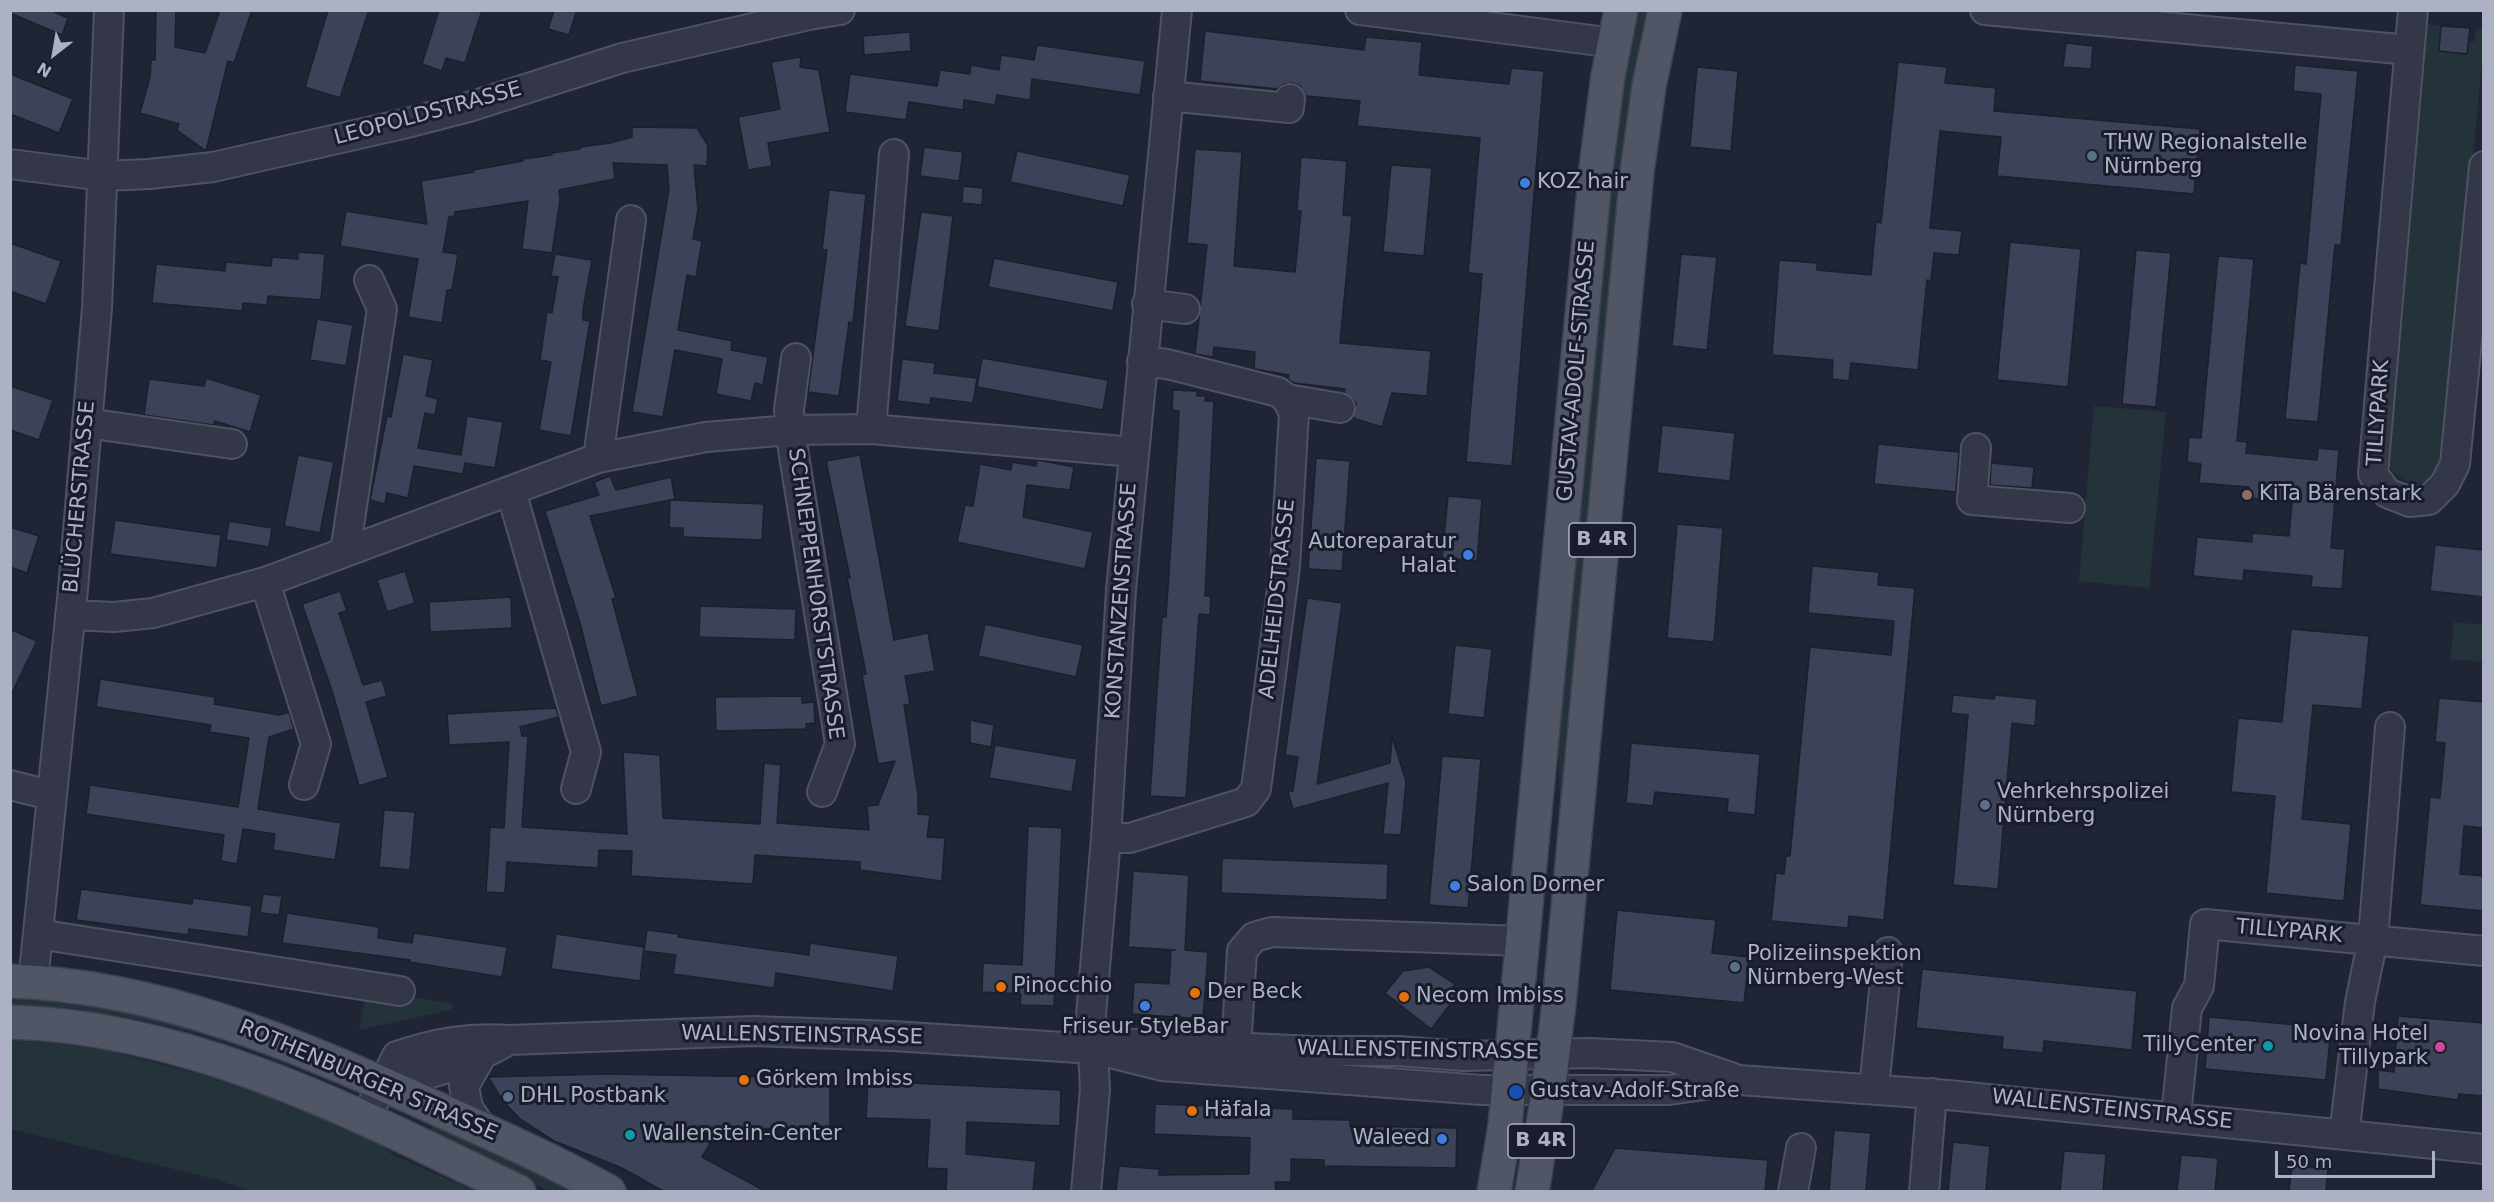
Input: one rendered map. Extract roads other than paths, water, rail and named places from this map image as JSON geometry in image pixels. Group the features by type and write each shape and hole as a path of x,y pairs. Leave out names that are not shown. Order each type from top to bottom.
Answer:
{"main road":[{"name":"GUSTAV-ADOLF-STRASSE","path":"1512,1056 1596,168 1621,10"},
{"name":"GUSTAV-ADOLF-STRASSE","path":"1554,1053 1637,172 1648,86 1665,10"},
{"name":"ROTHENBURGER STRASSE","path":"22,982 135,996 192,1010 281,1040 528,1149 609,1191"},
{"name":"ROTHENBURGER STRASSE","path":"10,1022 113,1034 197,1054 260,1074 365,1119 519,1191"},
{"name":"B 4R","path":"1532,1191 1554,1053"},
{"name":"B 4R","path":"1494,1191 1504,1135 1512,1056"}],"street":[{"name":"BLÜCHERSTRASSE","path":"22,982 38,934 50,795 70,615 97,308 109,10"},
{"name":"LEOPOLDSTRASSE","path":"10,164 103,176 149,174 213,166 363,134 469,107 622,58 840,10"},
{"name":"KONSTANZENSTRASSE","path":"1086,1191 1095,1089 1095,1049 1091,1015 1106,838 1121,590 1177,10"},
{"path":"1360,10 1614,43"},
{"path":"1985,10 2409,50"},
{"name":"TILLYPARK","path":"2413,10 2373,474 2387,494 2410,502 2429,500 2445,484 2455,464 2484,166"},
{"path":"1168,96 1289,108 1290,99"},
{"path":"871,429 894,154"},
{"path":"598,458 631,220"},
{"path":"345,552 382,309 369,280"},
{"path":"1148,304 1185,309"},
{"path":"790,430 789,409 796,358"},
{"path":"1142,361 1167,364 1278,392 1287,399 1340,408"},
{"name":"ADELHEIDSTRASSE","path":"1106,838 1130,838 1237,804 1246,801 1256,789 1285,567 1294,413 1287,399"},
{"path":"87,423 232,444"},
{"name":"SCHNEPPENHORSTSTRASSE","path":"70,615 114,617 153,613 265,582 598,458 706,437 790,430 871,429 1134,452"},
{"name":"SCHNEPPENHORSTSTRASSE","path":"790,430 840,744 822,792"},
{"path":"1976,448 1972,500 2070,508"},
{"path":"511,491 586,752 576,789"},
{"path":"265,582 316,744 304,785"},
{"name":"TILLYPARK","path":"2344,1135 2360,1002 2373,939 2390,727"},
{"path":"10,785 50,795"},
{"name":"TILLYPARK","path":"2176,1116 2187,1008 2199,986 2205,924 2484,951"},
{"path":"1235,1059 1242,951 1254,937 1272,932 1319,932 1523,941"},
{"path":"38,934 400,991"},
{"path":"1874,1088 1888,952"},
{"name":"WALLENSTEINSTRASSE","path":"365,1119 397,1056 473,1038 508,1040 753,1030 1095,1049 1148,1042 1235,1059 1508,1090 1669,1090 1739,1080 1874,1088 2176,1116 2484,1149"},
{"name":"WALLENSTEINSTRASSE","path":"382,1083 414,1079 481,1056 508,1040"},
{"name":"WALLENSTEINSTRASSE","path":"1235,1059 1512,1056 1554,1053 1672,1057 1739,1080"},
{"path":"481,1056 464,1086 468,1108 483,1130"},
{"path":"1924,1191 1932,1093"},
{"path":"1792,1191 1801,1148"}],"place":[{"name":"THW Regionalstelle Nürnberg","path":"2092,156"},
{"name":"KOZ hair","path":"1525,183"},
{"name":"KiTa Bärenstark","path":"2247,495"},
{"name":"Autoreparatur Halat","path":"1468,555"},
{"name":"Vehrkehrspolizei Nürnberg","path":"1985,805"},
{"name":"Salon Dorner","path":"1455,886"},
{"name":"Polizeiinspektion Nürnberg-West","path":"1735,967"},
{"name":"Pinocchio","path":"1001,987"},
{"name":"Der Beck","path":"1195,993"},
{"name":"Necom Imbiss","path":"1404,997"},
{"name":"Friseur StyleBar","path":"1145,1006"},
{"name":"TillyCenter","path":"2268,1046"},
{"name":"Novina Hotel Tillypark","path":"2440,1047"},
{"name":"Görkem Imbiss","path":"744,1080"},
{"name":"Gustav-Adolf-Straße","path":"1516,1092"},
{"name":"DHL Postbank","path":"508,1097"},
{"name":"Häfala","path":"1192,1111"},
{"name":"Wallenstein-Center","path":"630,1135"},
{"name":"Waleed","path":"1442,1139"}]}
